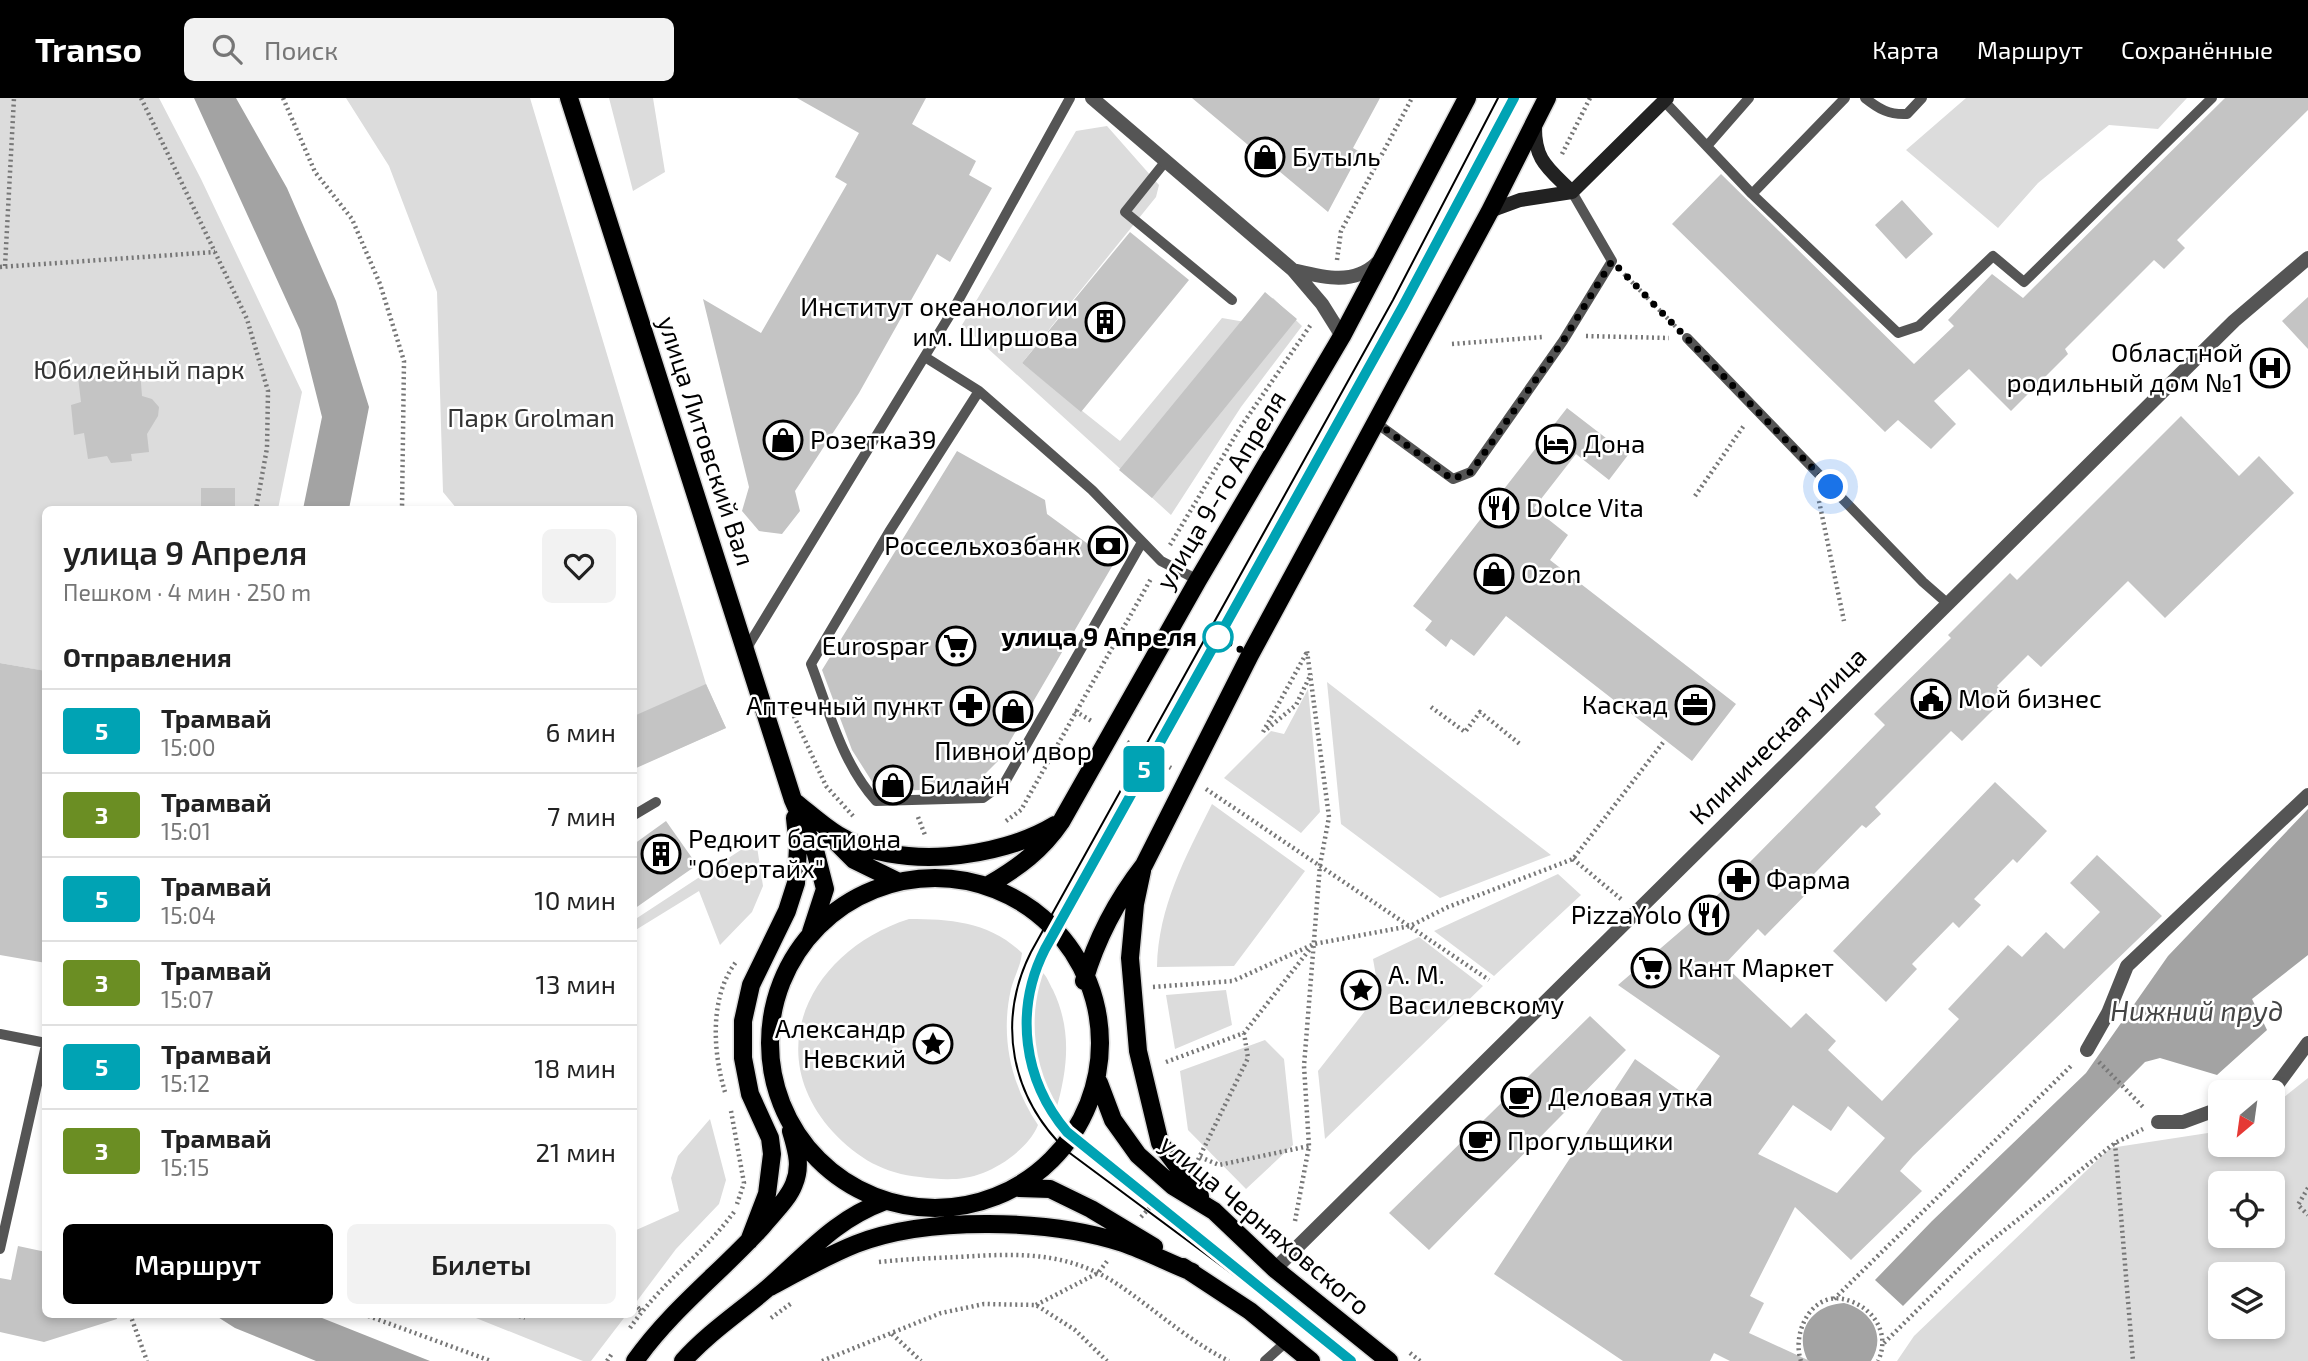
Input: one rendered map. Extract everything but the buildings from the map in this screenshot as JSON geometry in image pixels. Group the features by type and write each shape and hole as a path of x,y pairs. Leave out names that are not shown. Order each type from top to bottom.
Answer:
{"main road":[{"name":"улица Литовский Вал","path":"569,98 793,800 815,850 825,889 811,932"},
{"name":"улица 9-го Апреля","path":"990,884 1020,866 1046,844 1061,822 1198,580 1342,336 1467,98"},
{"path":"1084,981 1096,941 1121,895 1144,865 1187,778 1490,211 1547,98"},
{"name":"улица Литовский Вал","path":"793,800 854,860 897,881"},
{"path":"793,800 839,836 888,853 984,853 1035,837 1061,822"},
{"path":"749,1241 766,1194 772,1154 770,1138 750,1094 743,1058 743,1021 751,985 787,911 796,883 798,847 793,800"},
{"path":"1144,865 1135,904 1130,958 1133,1019 1144,1084 1160,1143 1182,1176 1214,1211"},
{"path":"635,1361 672,1314 749,1241 785,1201 795,1183 799,1161 770,1057 770,1024 781,983 811,932 850,900 897,881 925,877 990,884"},
{"name":"улица Черняховского","path":"990,884 1049,919 1067,943 1084,981 1096,1034 1099,1083 1113,1120 1138,1155 1173,1186 1214,1211 1275,1269 1389,1361"},
{"path":"789,1121 806,1144 833,1172 885,1201 948,1209 979,1203 1019,1188 1050,1165 1063,1148 1099,1083"},
{"path":"1019,1188 1050,1189 1091,1209 1250,1311 1311,1361"},
{"path":"683,1361 701,1340 770,1287 812,1244 859,1211 885,1201"},
{"path":"770,1287 856,1244 885,1235 989,1224 1040,1226 1122,1243 1192,1272"}],"street":[{"path":"1092,98 1293,270 1322,304 1342,336"},
{"path":"1490,211 1520,200 1572,192 1666,99"},
{"path":"1535,124 1535,144 1544,167 1572,192"},
{"path":"1293,270 1335,278 1365,274 1387,254"},
{"name":"Клиническая улица","path":"1275,1269 2234,321 2308,258"},
{"path":"2087,1050 2108,1013 2127,965 2308,794"},
{"path":"2281,1080 2308,1042"},
{"path":"2158,1122 2183,1122 2208,1113"}],"lane":[{"path":"745,651 953,310 1070,98"},
{"path":"1707,146 1749,98"},
{"path":"1752,194 1845,98"},
{"path":"1865,98 1881,111 1894,115 1907,114 1922,98"},
{"path":"1666,99 1752,194 1898,332 1919,326 1993,256 2024,282 2212,98"},
{"path":"1165,162 1125,212 1232,300"},
{"path":"1376,422 1452,479 1471,472 1563,341 1612,261 1572,192"},
{"path":"1687,338 1947,603"},
{"path":"925,356 979,391 1092,490 1141,544 1161,561 1198,580"},
{"path":"979,391 889,532 811,664 849,761 862,785 876,801 983,798 1004,782 1141,544"},
{"path":"637,813 656,802"},
{"path":"0,1034 42,1043"},
{"path":"0,1249 42,1062"},
{"path":"1265,1361 1287,1341"}],"path":[{"path":"14,98 2,267 215,251"},
{"path":"141,98 247,319 268,391 267,448 257,506"},
{"path":"283,98 316,172 352,219 380,284 404,361 402,506"},
{"path":"1335,278 1341,231 1412,98"},
{"path":"1550,172 1567,146 1590,98"},
{"path":"1612,261 1687,338"},
{"path":"1161,561 1240,429 1322,304"},
{"path":"1695,496 1755,409"},
{"path":"1812,468 1844,621"},
{"path":"1152,577 1075,711 1187,778 1489,980"},
{"path":"1288,1255 1309,1146 1304,1066 1320,866 1329,817 1312,672 1307,651 1264,732 1296,705 1312,672"},
{"path":"1431,707 1465,732 1480,712 1521,745"},
{"path":"1149,987 1233,981 1314,944 1410,926 1448,907 1573,859 1665,740"},
{"path":"1573,859 1635,911"},
{"path":"1166,1062 1244,1033 1314,944"},
{"path":"1195,1163 1248,1058 1244,1033"},
{"path":"1801,1361 1796,1348 1798,1331 1805,1316 1818,1305 1834,1299 2087,1050 2158,1122 2115,1143 1973,1255 1884,1343 1878,1361"},
{"path":"2115,1143 2133,1361"},
{"path":"1200,1157 1219,1165 1309,1146"},
{"path":"637,1317 651,1297 680,1272 734,1214 744,1183"},
{"path":"2298,1205 2308,1188"},
{"path":"2298,1205 2308,1204"},
{"path":"2298,1205 2308,1215"},
{"path":"872,1263 1024,1253 1045,1255 1098,1273 1122,1287 1181,1334 1229,1361"},
{"path":"822,1361 941,1313 984,1304 1036,1305 1098,1273"},
{"path":"771,1318 805,1295"},
{"path":"1834,1299 1851,1301 1877,1321 1884,1343"},
{"path":"1036,1305 1075,1330 1107,1361"},
{"path":"637,1308 641,1311"},
{"path":"131,1318 147,1361"},
{"path":"374,1318 491,1361"},
{"path":"628,1331 636,1318"},
{"path":"892,1334 921,1361"},
{"path":"607,1361 621,1341"}],"green space":[{"name":"Юбилейный парк","path":"0,98 159,98 201,179 302,392 279,506 42,506 42,670 0,663"},
{"name":"Парк Grolman","path":"346,98 530,98 706,684 726,728 637,767 637,506 455,506 443,492 437,292 389,166"},
{"path":"609,98 653,98 665,172 633,191"},
{"path":"1966,98 2187,98 2158,129 2109,125 2038,183 1998,228 1906,150"},
{"path":"1107,126 1159,185 1156,197 1022,363 1120,441 1222,318 1251,323 1273,298 1302,326 1241,407 1171,515 962,325 1076,131"},
{"path":"1327,682 1551,855 1440,898 1341,824"},
{"path":"1308,689 1320,812 1301,833 1224,778 1271,731 1284,734"},
{"path":"1212,804 1305,871 1234,966 1157,967 1162,924 1168,903 1183,863"},
{"path":"756,840 763,886 752,912 720,945 699,891 637,929 637,918"},
{"path":"1558,874 1581,895 1494,976 1434,931"},
{"path":"909,919 969,924 997,935 1022,953 1008,1007 1008,1043 1010,1060 1021,1094 1038,1125 1028,1141 1015,1154 975,1176 945,1179 907,1175 883,1168 862,1157 833,1132 811,1100 800,1068 799,1036 807,1006 823,978 847,953 875,933"},
{"path":"1419,937 1483,986 1325,1139 1318,1071 1379,993 1373,959"},
{"path":"1041,971 1059,1005 1065,1034 1065,1064 1056,1110 1039,1080 1030,1043 1031,1005"},
{"path":"1226,990 1232,1025 1175,1049 1166,995"},
{"path":"1265,1040 1284,1059 1293,1145 1246,1189 1188,1130 1180,1071"},
{"path":"2308,1078 2308,1361 1897,1361 1914,1336 2110,1148 2208,1133 2208,1157 2286,1157 2286,1096"},
{"path":"710,1119 726,1180 719,1204 676,1249 637,1301 637,1230 679,1211 671,1178 678,1156"},
{"path":"476,1318 624,1318 591,1361 583,1361"}],"water":[{"path":"194,98 236,98 287,188 336,301 369,407 350,506 304,506 322,417 300,330"},
{"name":"Нижний пруд","path":"2308,809 2308,955 2252,999 2267,1030 2217,1075 2160,1058 2145,1062 1903,1306 1875,1280 1932,1221 2086,1073 2168,956"},
{"path":"1844,1303 1862,1311 1874,1325 1877,1342 1871,1361 1808,1361 1803,1340 1808,1322 1823,1309"},
{"path":"219,1318 322,1318 430,1361 316,1361 235,1328"}],"tram line":[{"path":"1343,1361 1273,1304 1067,1151 1048,1130 1022,1083 1012,1031 1014,1005 1020,978 1031,952 1393,300 1498,98"},
{"path":"1129,1185 1080,1143 1060,1121 1044,1097 1033,1072 1027,1043 1027,1012 1033,977 1151,757 1403,306 1514,98"},
{"name":"5","path":"1351,1361 1276,1298 1108,1168 1067,1132 1047,1104 1035,1079 1026,1035 1028,1000 1033,977 1045,949 1403,306 1514,98"}],"place":[{"name":"Бутыль","path":"1265,157"},
{"name":"Институт океанологии им. Ширшова","path":"1105,322"},
{"name":"Областной родильный дом №1","path":"2270,368"},
{"name":"Розетка39","path":"783,440"},
{"name":"Дона","path":"1556,444"},
{"name":"Dolce Vita","path":"1499,508"},
{"name":"Россельхозбанк","path":"1108,546"},
{"name":"Ozon","path":"1494,574"},
{"name":"улица 9 Апреля","path":"1218,637"},
{"name":"Eurospar","path":"956,646"},
{"name":"Мой бизнес","path":"1931,699"},
{"name":"Каскад","path":"1695,705"},
{"name":"Аптечный пункт","path":"970,706"},
{"name":"Пивной двор","path":"1013,711"},
{"name":"Билайн","path":"893,785"},
{"name":"Редюит бастиона \"Обертайх\"","path":"661,854"},
{"name":"Фарма","path":"1739,880"},
{"name":"PizzaYolo","path":"1709,915"},
{"name":"Кант Маркет","path":"1651,968"},
{"name":"А. М. Василевскому","path":"1361,990"},
{"name":"Александр Невский","path":"933,1044"},
{"name":"Деловая утка","path":"1521,1097"},
{"name":"Прогульщики","path":"1480,1141"}],"route":[{"path":"1218,637 1250,655 1376,422 1452,479 1471,472 1563,341 1612,261 1831,487"}]}
